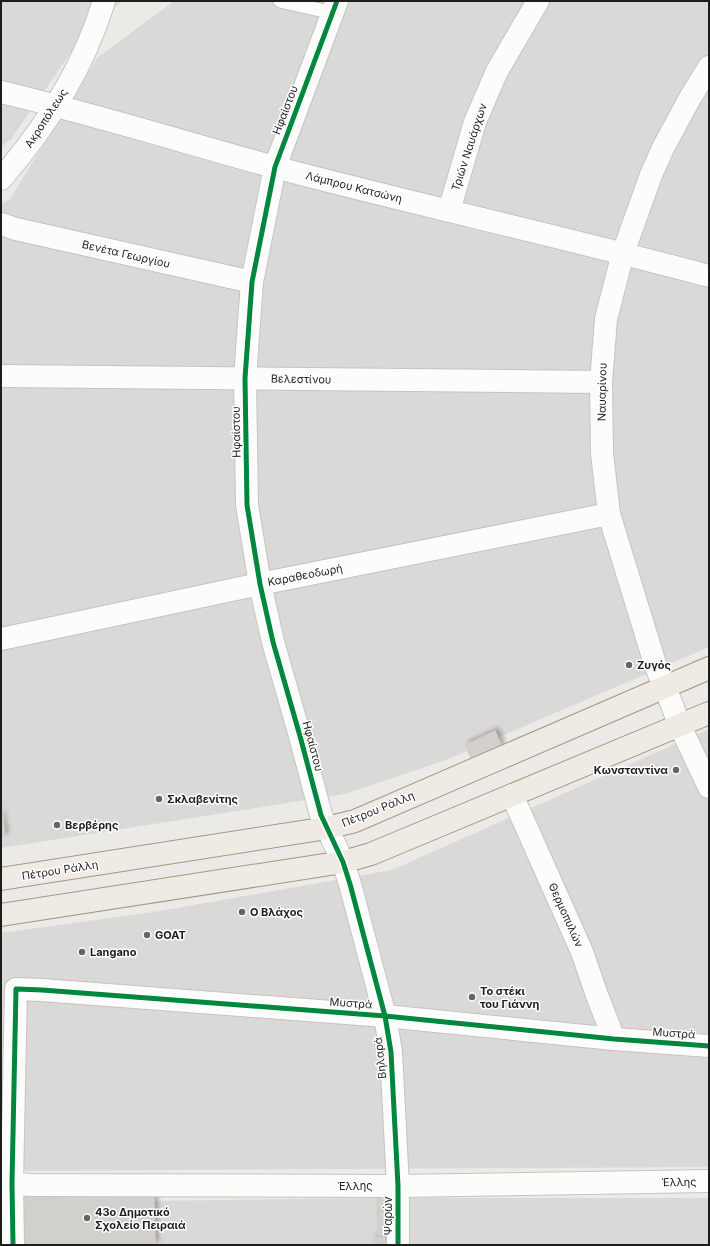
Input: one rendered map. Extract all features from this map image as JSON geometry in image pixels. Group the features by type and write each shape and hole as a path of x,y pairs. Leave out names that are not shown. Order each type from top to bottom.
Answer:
{"main road":[{"name":"Πέτρου Ράλλη","path":"1,879 327,828 355,821 709,668"},
{"path":"1,916 343,862 370,854 709,713"}],"street":[{"name":"Ακροπόλεως","path":"1,179 28,146 56,106 84,53 104,1"},
{"name":"Τριών Ναυάρχων","path":"449,211 475,122 497,71 538,1"},
{"name":"Ηφαίστου","path":"335,7 275,167 252,282 245,378 247,505 260,584 273,642 321,815 343,862"},
{"name":"Ναυαρίνου","path":"709,67 690,98 663,148 651,176 623,253 606,319 601,382 602,453 609,514 656,667 680,726 709,787"},
{"name":"Λάμπρου Κατσώνη","path":"1,92 275,167 623,253 709,276"},
{"name":"Βενέτα Γεωργίου","path":"1,224 252,282"},
{"name":"Βελεστίνου","path":"1,376 601,382"},
{"name":"Καραθεοδωρή","path":"1,639 260,584 609,514"},
{"name":"Θερμοπυλών","path":"512,795 582,952 614,1038"},
{"name":"Βηλαρά","path":"343,862 385,1016 391,1052 398,1186"},
{"name":"Μυστρά","path":"8,1047 16,989 385,1016 709,1046"},
{"path":"8,1047 7,1183 13,1245"},
{"name":"Έλλης","path":"7,1183 32,1185 398,1186 709,1181"},
{"name":"Ψαρών","path":"398,1186 398,1245"}],"lane":[{"path":"280,1 335,7"}],"shaded area":[{"path":"1,1 122,1 74,48 11,139 1,147"},
{"path":"174,1 709,1 709,647 446,760 345,794 1,848 1,204 9,200 97,58"},
{"path":"709,729 709,1167 1,1171 1,933 160,911 392,870"},
{"path":"374,1198 709,1198 709,1245 1,1245 1,1203"}],"building":[{"path":"495,731 502,747 472,760 465,745"},
{"path":"1,813 5,836 1,837"},
{"name":"43ο Δημοτικό Σχολείο Πειραιά","path":"154,1188 155,1245 19,1245 18,1190"},
{"path":"377,1190 393,1190 394,1235 378,1235"},
{"path":"374,1237 395,1237 395,1245 373,1245"}],"cycle path":[{"path":"337,1 275,167 252,282 245,378 247,505 260,584 273,642 321,815 343,862 350,884 385,1016 391,1052 398,1186 398,1245"},
{"path":"13,1245 12,1183 16,989 385,1016 614,1039 709,1046"}],"place":[{"name":"Ζυγός","path":"629,665"},
{"name":"Κωνσταντίνα","path":"676,770"},
{"name":"Σκλαβενίτης","path":"159,799"},
{"name":"Βερβέρης","path":"57,825"},
{"name":"Ο Βλάχος","path":"242,912"},
{"name":"GOAT","path":"147,935"},
{"name":"Langano","path":"82,952"},
{"name":"Το στέκι του Γιάννη","path":"472,997"},
{"name":"43ο Δημοτικό Σχολείο Πειραιά","path":"87,1218"}]}
